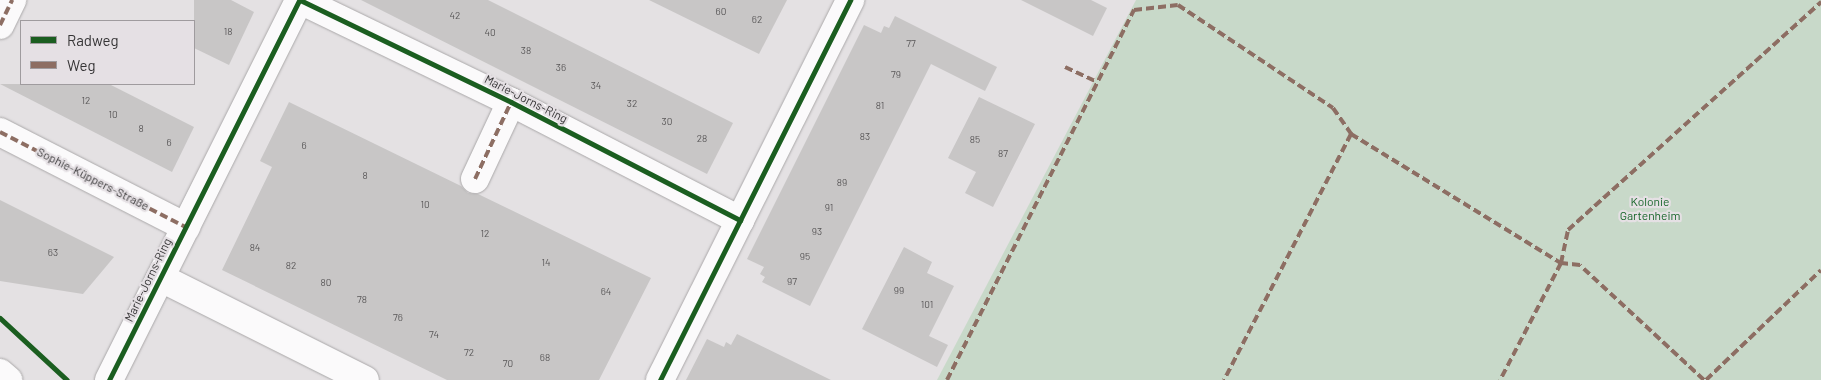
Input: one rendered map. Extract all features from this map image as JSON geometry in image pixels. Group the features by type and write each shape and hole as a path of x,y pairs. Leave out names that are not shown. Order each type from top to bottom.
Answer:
{"street":[{"path":"0,26 12,0"},
{"name":"Marie-Jorns-Ring","path":"109,380 300,0 511,102 740,220"},
{"path":"660,380 850,0"},
{"name":"Marie-Jorns-Ring","path":"475,179 511,102"},
{"name":"Sophie-Küppers-Straße","path":"0,132 186,227"},
{"name":"Marie-Jorns-Ring","path":"161,278 366,380"},
{"path":"0,373 8,380"}],"green space":[{"name":"Kolonie Gartenheim","path":"1136,0 1821,0 1821,380 937,380"}],"building":[{"path":"194,0 231,0 254,12 229,65 195,48"},
{"path":"361,0 488,0 733,123 707,174"},
{"path":"649,0 787,0 759,54"},
{"path":"1021,0 1091,0 1107,8 1093,36"},
{"path":"895,16 997,67 985,91 931,64 810,306 762,282 765,277 760,274 764,267 747,259 864,25 881,33 884,26 889,28"},
{"path":"0,84 111,85 194,127 172,172"},
{"path":"979,97 1035,124 993,207 965,193 976,172 948,158"},
{"path":"289,102 461,186 468,193 478,194 651,278 599,380 447,380 222,270 272,167 260,161"},
{"path":"0,200 114,257 83,294 0,281"},
{"path":"904,247 932,262 927,273 954,286 929,336 948,345 937,367 862,329"},
{"path":"737,334 831,380 686,380 707,339 724,347 726,342 731,345"}],"marked path":[{"path":"0,25 12,0"},
{"path":"1704,380 1580,265 1561,263 1568,230 1821,2"},
{"path":"947,380 1134,10 1178,5 1333,108 1351,134 1224,380"},
{"path":"1065,67 1097,82"},
{"path":"475,179 511,102"},
{"path":"0,132 186,227"},
{"path":"1351,134 1561,263 1500,380"},
{"path":"1706,380 1821,270"}],"cycle path":[{"path":"109,380 299,0"},
{"path":"300,0 511,102 740,220"},
{"path":"660,380 850,0"},
{"path":"0,318 67,380"}]}
